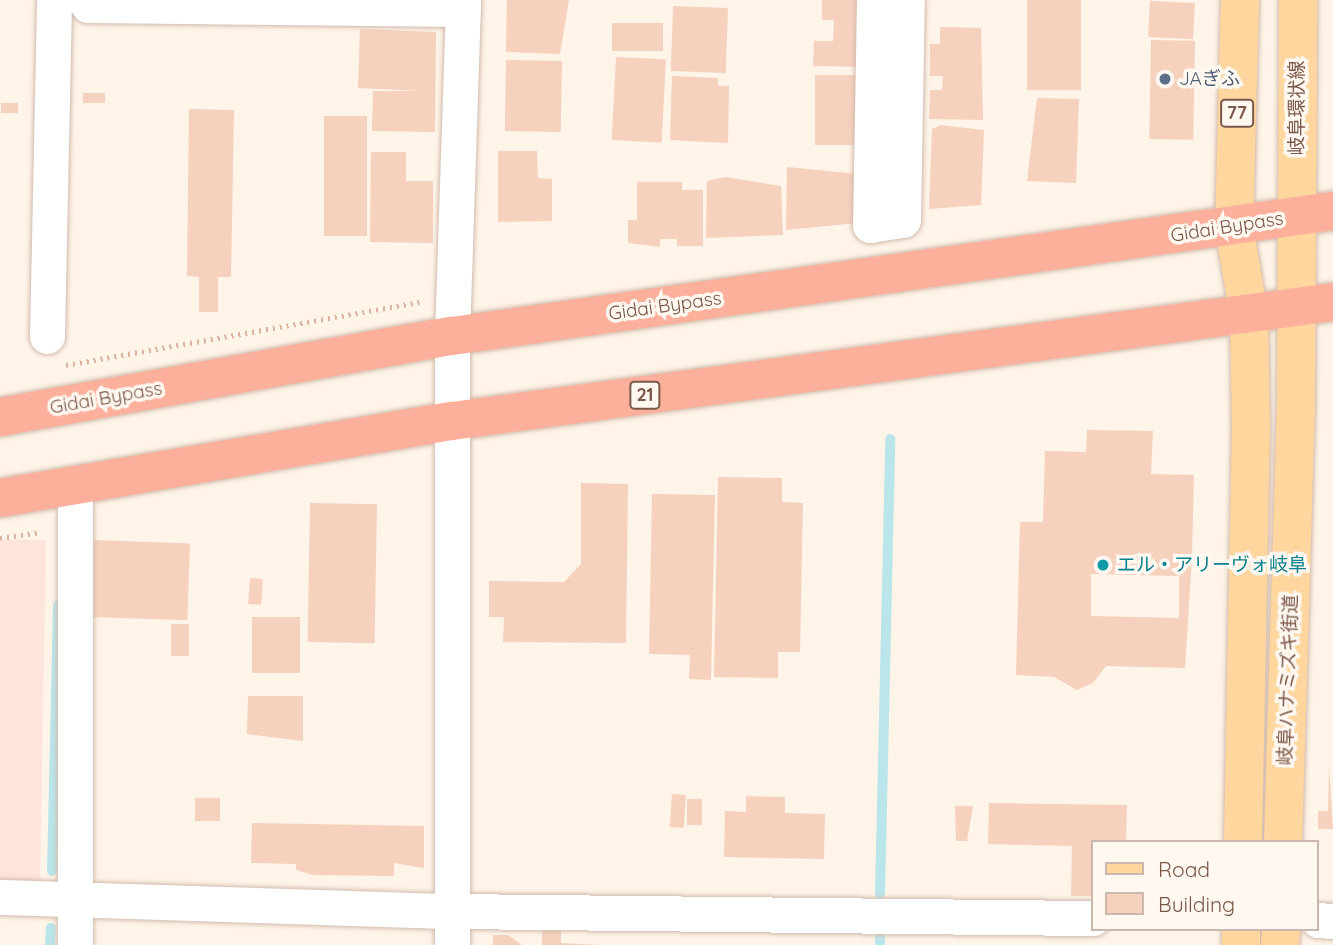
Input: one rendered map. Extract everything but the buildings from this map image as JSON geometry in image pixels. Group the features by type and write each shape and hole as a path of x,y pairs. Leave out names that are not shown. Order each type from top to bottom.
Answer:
{"highway":[{"name":"Gidai Bypass","path":"0,417 452,336 1333,211"},
{"name":"21","path":"0,498 452,421 1333,302"}],"main road":[{"name":"77","path":"1240,0 1234,226 1249,315"},
{"name":"岐阜環状線","path":"1293,309 1297,0"},
{"name":"岐阜ハナミズキ街道","path":"1283,840 1293,309"},
{"path":"1243,840 1249,315"}],"street":[{"path":"51,352 54,0"},
{"path":"88,0 88,5 463,4 457,295 452,336 452,928"},
{"path":"874,0 870,225 903,220 907,0"},
{"path":"75,485 75,945"},
{"path":"0,897 76,897 452,928 1092,918"}],"path":[{"path":"51,352 457,295"}],"shaded area":[{"path":"0,539 46,540 40,884 0,883"}],"waterway":[{"path":"880,894 890,439"},
{"path":"52,871 58,605"},
{"path":"50,945 51,928"},
{"path":"880,930 880,945"}],"place":[{"name":"JAぎふ","path":"1165,79"},
{"name":"エル・アリーヴォ岐阜","path":"1103,565"}]}
